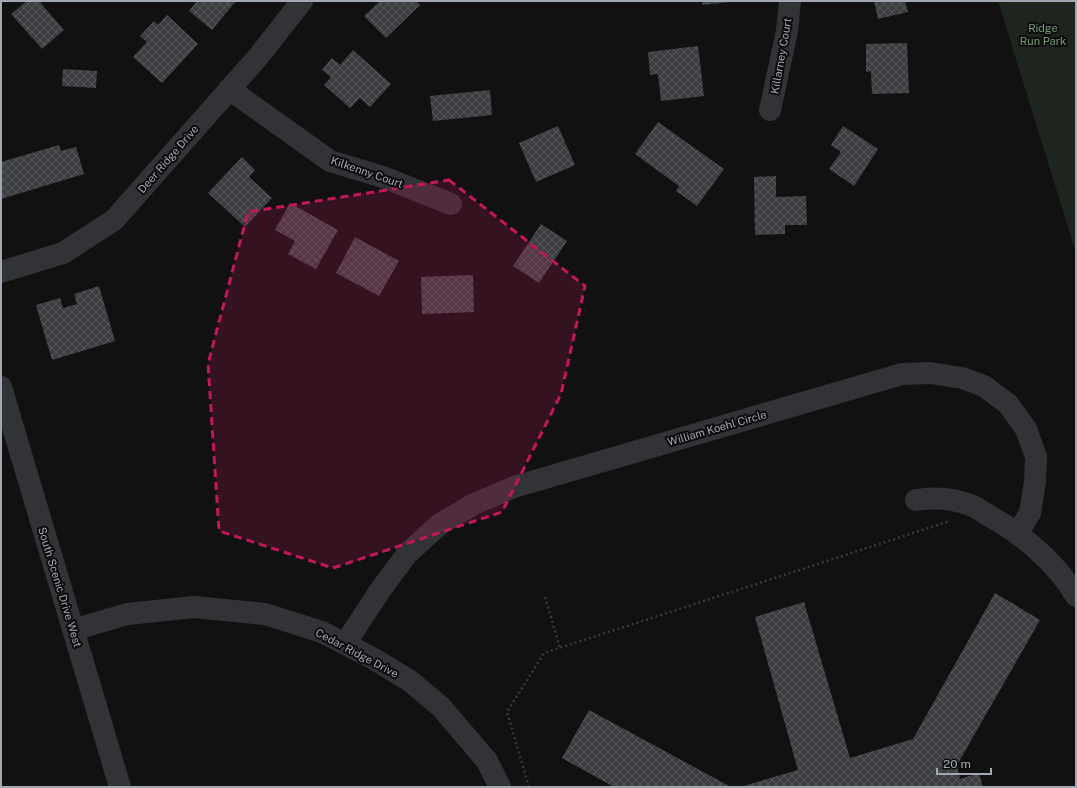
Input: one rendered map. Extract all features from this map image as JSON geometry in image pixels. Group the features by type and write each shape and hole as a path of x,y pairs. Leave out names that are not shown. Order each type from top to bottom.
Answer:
{"street":[{"name":"Deer Ridge Drive","path":"1,272 63,253 114,220 258,57 302,1"},
{"name":"Killarney Court","path":"770,110 787,31 790,1"},
{"name":"Kilkenny Court","path":"229,89 330,161 383,177 451,204"},
{"name":"William Koehl Circle","path":"345,644 381,589 407,554 440,524 474,504 514,487 902,374 930,373 962,378 984,386 1008,404 1026,429 1036,457 1035,482 1030,513 1018,534"},
{"name":"South Scenic Drive West","path":"1,387 120,787"},
{"path":"916,500 928,498 951,499 971,505 996,519 1018,534 1051,562 1076,596"},
{"name":"Cedar Ridge Drive","path":"73,630 127,614 194,607 266,614 322,632 374,659 410,681 441,707 487,761 500,787"}],"path":[{"path":"528,787 508,712 544,653 951,520"},
{"path":"545,597 560,648"}],"highlighted area":[{"path":"449,180 585,286 561,394 502,512 333,568 219,531 208,364 248,212"}],"green space":[{"name":"Ridge Run Park","path":"998,1 1076,1 1076,253"}],"building":[{"path":"27,1 39,1 64,30 42,49 11,14"},
{"path":"197,1 236,1 212,30 189,11"},
{"path":"380,1 416,1 420,5 386,38 364,16"},
{"path":"702,1 729,1 730,2 702,5"},
{"path":"874,1 905,1 908,12 878,19"},
{"path":"167,15 198,44 162,83 133,57 147,42 140,36 154,21 158,25"},
{"path":"907,43 909,93 872,94 871,71 866,72 866,44"},
{"path":"698,46 704,96 661,101 658,74 650,75 648,52"},
{"path":"353,50 391,84 370,107 360,98 350,108 324,85 331,77 322,70 332,58 340,65"},
{"path":"63,69 97,71 96,88 62,86"},
{"path":"490,90 492,115 433,121 430,96"},
{"path":"658,122 724,169 697,206 676,191 679,186 635,154"},
{"path":"558,126 575,165 536,182 519,143"},
{"path":"843,126 878,149 854,186 829,169 841,152 831,145"},
{"path":"59,145 61,151 76,147 84,174 1,199 1,162"},
{"path":"242,157 255,170 249,177 272,198 245,227 208,193"},
{"path":"776,176 776,197 806,196 807,225 785,225 785,234 755,235 754,177"},
{"path":"290,203 338,230 316,269 288,254 295,241 275,230"},
{"path":"541,224 567,241 539,283 513,266"},
{"path":"355,237 399,261 379,296 336,273"},
{"path":"473,275 474,312 422,314 421,277"},
{"path":"99,286 115,341 52,360 36,305 60,298 63,308 77,304 74,294"},
{"path":"995,593 1040,620 957,765 960,779 979,773 983,787 740,787 798,770 755,617 804,602 850,758 913,739"},
{"path":"589,710 731,787 614,787 562,758"}]}
